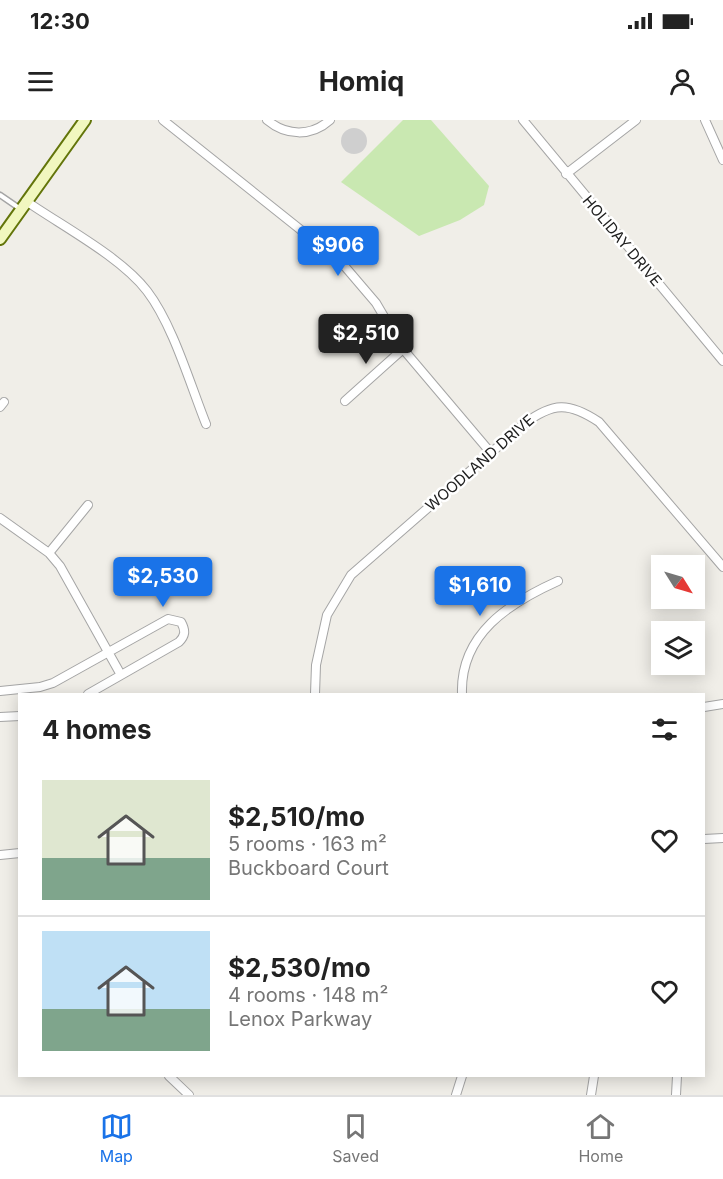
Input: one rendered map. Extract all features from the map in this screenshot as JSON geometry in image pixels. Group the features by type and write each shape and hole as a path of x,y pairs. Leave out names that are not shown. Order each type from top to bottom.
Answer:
{"main road":[{"path":"0,239 85,120"}],"street":[{"path":"163,120 313,237 341,262 376,303 403,349 491,453"},
{"path":"267,120 278,129 294,133 310,132 330,120"},
{"name":"HOLIDAY DRIVE","path":"523,120 723,361"},
{"path":"566,174 636,120"},
{"path":"705,120 723,160"},
{"path":"23,205 112,259 147,290 162,313 206,424"},
{"path":"345,401 403,349"},
{"name":"WOODLAND DRIVE","path":"315,693 316,665 327,615 351,575 538,413 568,406 583,411 599,422 723,567"},
{"path":"49,553 88,505"},
{"path":"0,518 49,553 60,566 121,675"},
{"path":"462,693 464,661 473,643 488,626 530,594 558,581"},
{"path":"0,691 40,687 53,683 168,619 181,622 185,629 184,637 179,642 90,693"},
{"path":"705,708 723,704"},
{"path":"0,717 18,716"},
{"path":"705,839 723,838"},
{"path":"0,855 18,853"},
{"path":"170,1077 189,1095"},
{"path":"456,1095 462,1077"},
{"path":"591,1095 594,1077"},
{"path":"676,1077 676,1095"}],"lane":[{"path":"0,195 23,205"}],"shaded area":[{"path":"354,128 363,132 367,141 363,150 354,154 345,150 341,141 345,132"}],"green space":[{"path":"403,120 431,120 489,186 484,205 460,220 419,236 341,182"}]}
